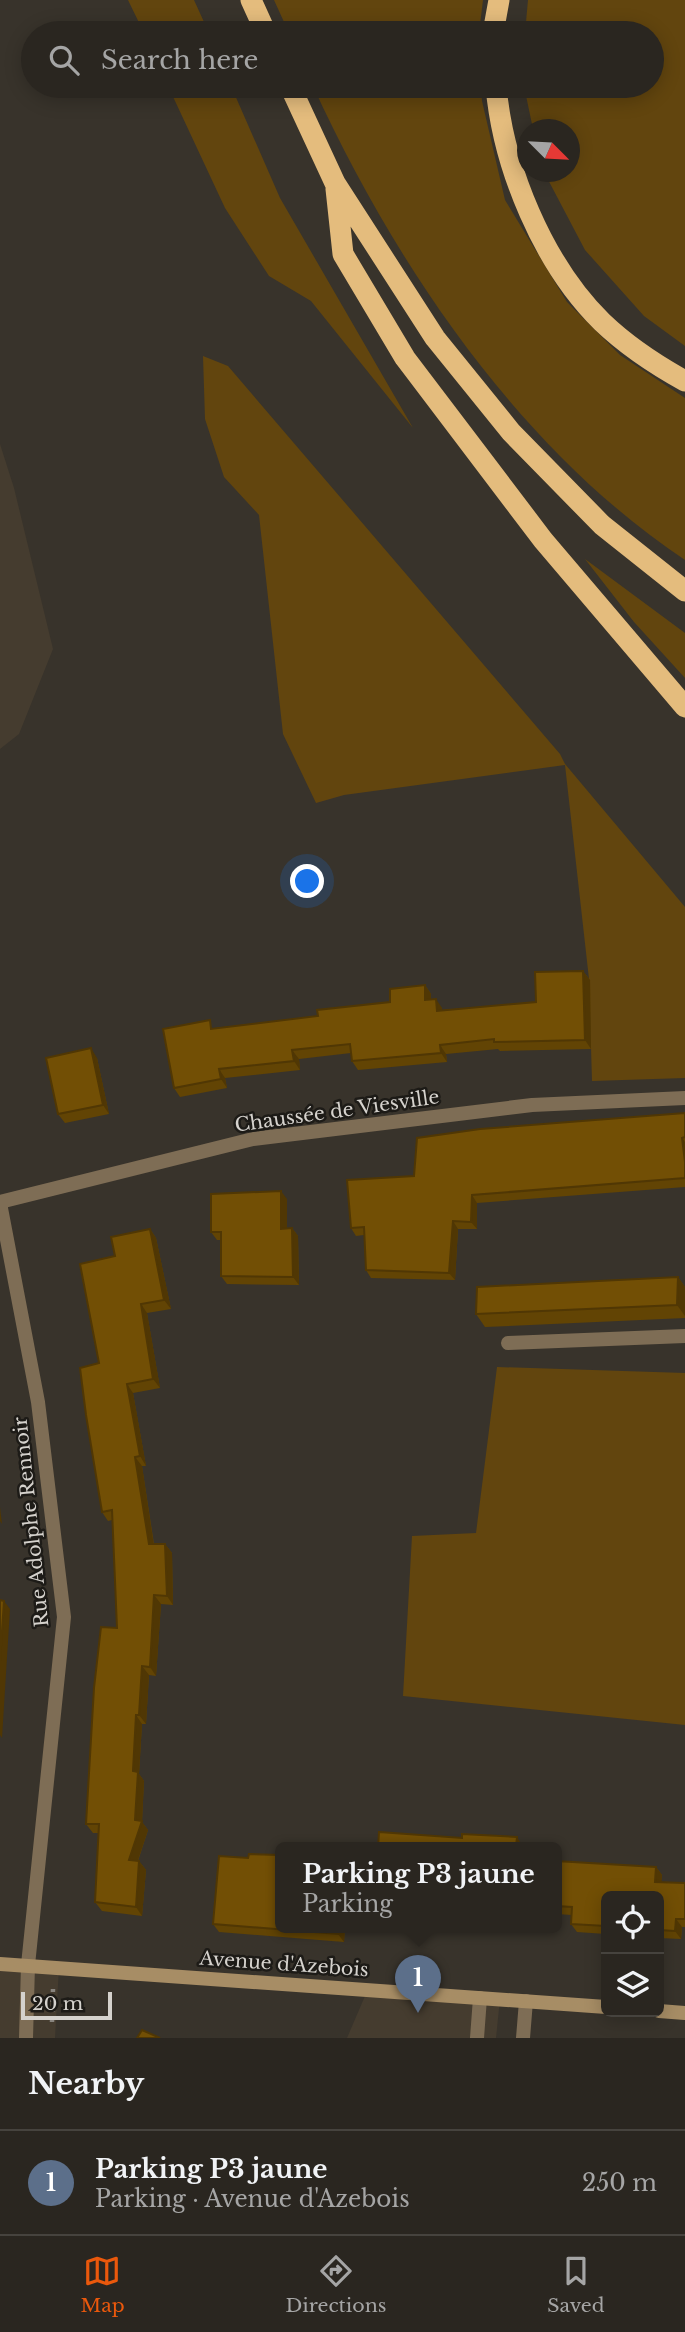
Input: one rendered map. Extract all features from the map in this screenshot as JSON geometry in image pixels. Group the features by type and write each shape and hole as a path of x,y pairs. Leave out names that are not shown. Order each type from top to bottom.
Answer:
{"highway":[{"path":"251,0 261,21"},
{"path":"495,21 499,0"},
{"path":"296,98 335,183 435,338 512,432 602,524 685,591"},
{"path":"498,98 510,165 534,221 564,277 602,322 658,366 685,381"},
{"path":"335,183 343,254 405,358 543,540 685,707"}],"street":[{"name":"Chaussée de Viesville","path":"0,1203 253,1139 532,1105 685,1098"},
{"name":"Rue Adolphe Rennoir","path":"0,1203 38,1402 64,1618 28,1965 26,2038"},
{"path":"508,1343 685,1336"},
{"name":"Avenue d'Azebois","path":"0,1964 601,2007"},
{"path":"477,2038 480,1997"},
{"path":"523,2038 526,2001"},
{"path":"664,2011 685,2013"}],"path":[{"path":"51,2026 55,1967"}],"shaded area":[{"path":"128,0 194,0 204,21 138,21"},
{"path":"274,0 483,0 480,21 284,21"},
{"path":"528,0 685,0 685,346 644,316 585,250 549,182 580,182 580,119 531,119 527,98 664,98 664,21 526,21"},
{"path":"174,98 236,98 280,198 413,428 311,301 269,276 225,208"},
{"path":"319,98 482,98 505,200 567,302 620,355 685,398 685,560 625,515 568,464 516,408 467,348 423,285 382,220"},
{"path":"203,356 228,366 560,754 565,764 685,907 685,1078 592,1081 589,979 565,765 344,795 316,803 283,734 259,515 224,477 205,419"},
{"path":"0,444 14,488 53,649 19,734 0,749"},
{"path":"585,559 685,633 685,678 634,622"},
{"path":"497,1367 685,1373 685,1725 403,1696 412,1536 476,1533"},
{"path":"0,1964 59,1967 55,2038 0,2038"},
{"path":"368,1989 500,1999 496,2038 347,2038"}],"building":[{"path":"583,971 585,1040 494,1042 494,1039 440,1045 441,1053 352,1061 350,1044 292,1050 294,1061 219,1069 221,1079 174,1088 163,1029 210,1020 211,1029 318,1016 317,1010 390,1002 390,989 425,985 425,1000 436,999 437,1011 536,1002 535,972"},
{"path":"91,1048 103,1105 58,1114 46,1058"},
{"path":"685,1113 685,1137 682,1138 685,1178 472,1195 471,1222 453,1221 449,1273 366,1270 364,1227 351,1228 347,1180 414,1176 417,1138 480,1129"},
{"path":"281,1191 281,1229 292,1228 293,1277 221,1276 221,1232 211,1232 211,1194"},
{"path":"150,1229 164,1300 141,1304 153,1379 127,1384 140,1456 135,1457 149,1544 165,1544 167,1596 154,1595 150,1667 142,1666 139,1715 136,1715 133,1771 138,1772 135,1820 142,1821 129,1860 139,1861 136,1907 95,1902 99,1824 86,1824 94,1688 101,1627 117,1628 112,1510 102,1512 80,1368 99,1363 80,1264 115,1256 111,1237"},
{"path":"678,1277 677,1305 476,1314 477,1287"},
{"path":"0,1600 4,1601 0,1661"},
{"path":"379,1832 462,1838 462,1834 517,1837 516,1842 378,1842"},
{"path":"249,1854 275,1855 275,1929 213,1924 219,1856 248,1858"},
{"path":"562,1861 656,1867 655,1882 685,1883 685,1919 676,1919 675,1931 664,1930 664,1891 601,1891 601,1926 571,1924 572,1907 562,1906"},
{"path":"142,2030 160,2038 137,2038"}],"place":[{"name":"Parking P3 jaune","path":"418,2013"}]}
